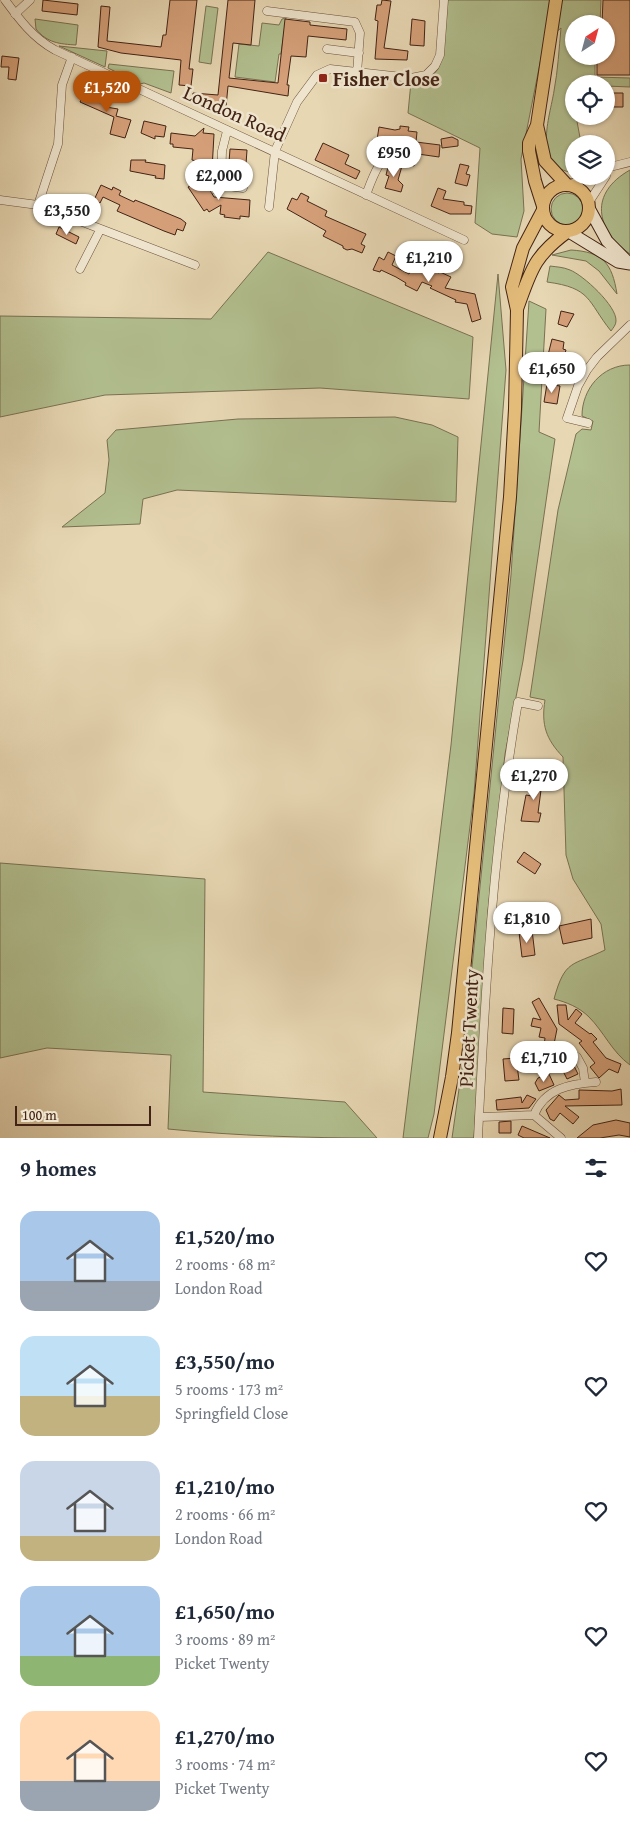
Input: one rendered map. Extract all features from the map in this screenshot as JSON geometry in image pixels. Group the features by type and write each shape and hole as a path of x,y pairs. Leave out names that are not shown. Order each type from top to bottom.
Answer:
{"main road":[{"path":"556,0 537,125 529,143 535,181 544,217 551,226 560,231 568,232 618,262 630,264"},
{"path":"537,125 545,161 565,181"},
{"path":"440,1138 452,1077 458,1033 506,553 514,435 517,310 512,288 514,276 526,240 543,208 544,200 557,187 569,185 582,191 607,241 630,264"},
{"path":"517,310 534,264 548,246 568,232 578,229 584,224 590,206"}],"street":[{"name":"London Road","path":"5,0 15,14 42,42 227,131 275,151 464,240"},
{"path":"15,14 30,0"},
{"path":"269,207 275,151 297,102 317,75 330,69 411,78 428,73 440,55 444,0"},
{"path":"267,12 352,21 360,30 357,72"},
{"path":"326,49 359,53"},
{"path":"38,205 58,144 62,85 72,57"},
{"path":"227,131 222,152 218,187 243,188"},
{"path":"366,195 372,178 381,163 390,151 398,149"},
{"path":"616,166 630,162"},
{"path":"590,206 601,185"},
{"path":"0,200 38,205 195,265"},
{"path":"80,269 100,230"},
{"path":"588,422 567,418 578,386 592,362 630,325"},
{"name":"Picket Twenty","path":"478,1138 492,893 509,753 518,702 538,706"},
{"path":"577,1057 583,1068 585,1083"},
{"path":"534,1114 542,1101 552,1092 562,1088 596,1082"},
{"path":"480,1117 534,1114 561,1138"}],"green space":[{"path":"447,0 601,0 600,15 565,15 565,65 595,65 595,75 565,75 565,125 578,125 580,135 565,135 565,170 552,161 546,139 561,28 544,43 521,159 524,211 517,237 492,234 475,223 480,148 408,113 411,82 421,81 434,74 438,69 443,48"},
{"path":"206,6 218,8 211,64 199,62"},
{"path":"286,18 275,82 235,77 239,44 259,46 262,23 279,25 282,19"},
{"path":"35,19 78,25 76,45 49,40 36,29"},
{"path":"59,46 107,51 105,67"},
{"path":"109,64 174,71 171,93 144,83 140,84 108,68"},
{"path":"615,78 630,78 630,87 615,86"},
{"path":"630,170 630,254 609,234 602,211 603,200 608,189 612,185 615,185 617,179"},
{"path":"567,193 579,197 583,209 579,221 567,225 555,221 551,209 555,197"},
{"path":"571,250 591,253 604,261 612,274 617,294 599,271 586,261 552,255"},
{"path":"268,252 473,337 469,399 320,388 105,395 0,417 0,316 211,319"},
{"path":"550,266 570,270 591,284 611,307 615,315 616,322 611,331 581,292 573,288 547,282"},
{"path":"498,274 506,370 474,794 434,1114 428,1138 403,1138 451,745"},
{"path":"529,301 546,309 539,432 555,439 523,661 505,754 488,911 474,1138 452,1138 462,1068 511,575"},
{"path":"630,365 630,1065 618,1054 585,1013 572,1005 554,999 566,970 577,962 605,950 601,924 573,879 566,855 563,757 552,744 546,731 544,724 545,700 530,697 558,510 576,434 582,429 591,430 593,421 582,416 583,406 590,388 596,380 611,369"},
{"path":"395,417 432,425 458,437 456,502 177,490 143,499 140,524 62,527 105,493 109,460 107,440 116,430 238,419"},
{"path":"0,863 205,879 203,1092 345,1102 377,1138 273,1136 168,1129 171,1055 47,1048 0,1058"}],"building":[{"path":"43,0 78,4 77,15 42,11"},
{"path":"170,0 197,0 189,69 193,69 191,86 179,85 181,60 121,53 98,47 101,6 110,7 107,41 161,47 163,35 166,35"},
{"path":"228,0 255,0 251,45 233,43 229,78 278,83 285,19 310,22 310,25 347,29 346,40 308,36 306,57 291,56 287,85 289,85 288,96 228,86 226,107 192,104 193,93 218,95"},
{"path":"382,0 391,1 384,48 408,51 407,60 375,59 378,21 375,20 377,5 381,5"},
{"path":"603,0 630,0 630,75 597,75 597,65 615,65 615,15 602,15"},
{"path":"412,19 425,21 424,46 410,45"},
{"path":"2,56 19,58 16,80 8,79 9,67 1,67"},
{"path":"86,90 109,101 106,107 118,109 116,116 131,120 125,138 110,134 114,117 80,102"},
{"path":"615,93 623,93 623,107 615,107"},
{"path":"144,121 166,126 164,137 155,136 155,139 141,133"},
{"path":"400,126 409,127 408,131 417,132 416,142 440,145 439,157 418,154 414,166 405,163 409,148 403,147 402,144 377,140 379,127 395,130 400,129"},
{"path":"204,128 203,133 214,134 212,170 200,169 201,166 196,165 196,161 192,160 193,149 173,147 173,144 170,144 171,133 195,136"},
{"path":"452,137 458,140 458,146 442,148 441,139"},
{"path":"372,140 381,142 379,156 370,154"},
{"path":"323,143 349,155 345,164 360,171 356,179 315,160"},
{"path":"230,149 247,150 245,178 228,176"},
{"path":"131,160 146,160 145,162 165,165 164,179 130,171"},
{"path":"389,163 402,166 398,180 403,185 401,192 385,188 389,176 386,175"},
{"path":"460,164 469,166 466,174 470,175 467,186 455,183"},
{"path":"201,175 214,197 250,200 249,217 240,216 240,219 224,217 225,215 220,214 221,205 209,212 207,209 204,211 188,187 192,185 191,182"},
{"path":"101,185 112,190 113,187 121,191 119,195 181,219 186,223 183,231 177,229 175,235 117,211 120,205 103,197 100,203 94,200"},
{"path":"438,188 446,191 443,199 464,202 464,205 472,206 471,214 450,214 431,206"},
{"path":"301,193 309,197 307,201 327,211 325,216 366,234 361,244 365,246 362,253 343,248 343,246 323,236 326,231 287,209 292,198 297,200"},
{"path":"59,227 79,237 76,244 56,234"},
{"path":"388,252 396,256 392,265 409,274 413,267 429,275 432,270 440,272 451,277 445,288 475,294 481,319 472,322 467,304 455,302 456,300 430,288 432,286 422,282 417,291 405,285 406,283 396,277 381,270 380,272 373,270 379,257 384,260"},
{"path":"561,311 574,314 567,327 558,324"},
{"path":"552,339 564,342 563,349 566,350 562,363 547,359"},
{"path":"547,384 560,386 557,404 544,402"},
{"path":"536,774 546,776 544,790 541,790 538,813 541,813 539,822 521,821 526,795 532,796"},
{"path":"524,852 541,864 535,874 517,862"},
{"path":"591,919 592,938 563,944 559,926"},
{"path":"532,930 535,955 522,957 519,932"},
{"path":"539,998 557,1029 554,1044 563,1067 553,1070 544,1046 545,1038 539,1037 541,1028 531,1026 533,1018 541,1020 532,1002"},
{"path":"557,1005 566,1005 568,1020 576,1009 582,1014 575,1023 597,1039 593,1042 606,1058 621,1064 618,1073 609,1069 599,1078 590,1067 595,1063 579,1043 582,1041 559,1024"},
{"path":"503,1008 514,1009 513,1034 502,1033"},
{"path":"516,1058 519,1080 505,1081 503,1059"},
{"path":"573,1064 578,1074 567,1079 562,1069"},
{"path":"549,1074 554,1085 539,1091 535,1083 538,1078"},
{"path":"621,1089 622,1105 565,1106 579,1117 573,1124 560,1113 554,1121 550,1119 546,1110 559,1095 565,1100 579,1099 579,1090 612,1091"},
{"path":"527,1095 536,1099 529,1108 497,1110 496,1100 521,1097 522,1103"},
{"path":"616,1120 630,1123 630,1137 619,1135 600,1138 577,1138 593,1125"},
{"path":"511,1121 511,1133 499,1133 499,1122"},
{"path":"522,1126 550,1138 524,1138 518,1135"}],"place":[{"name":"Fisher Close","path":"323,78"}]}
